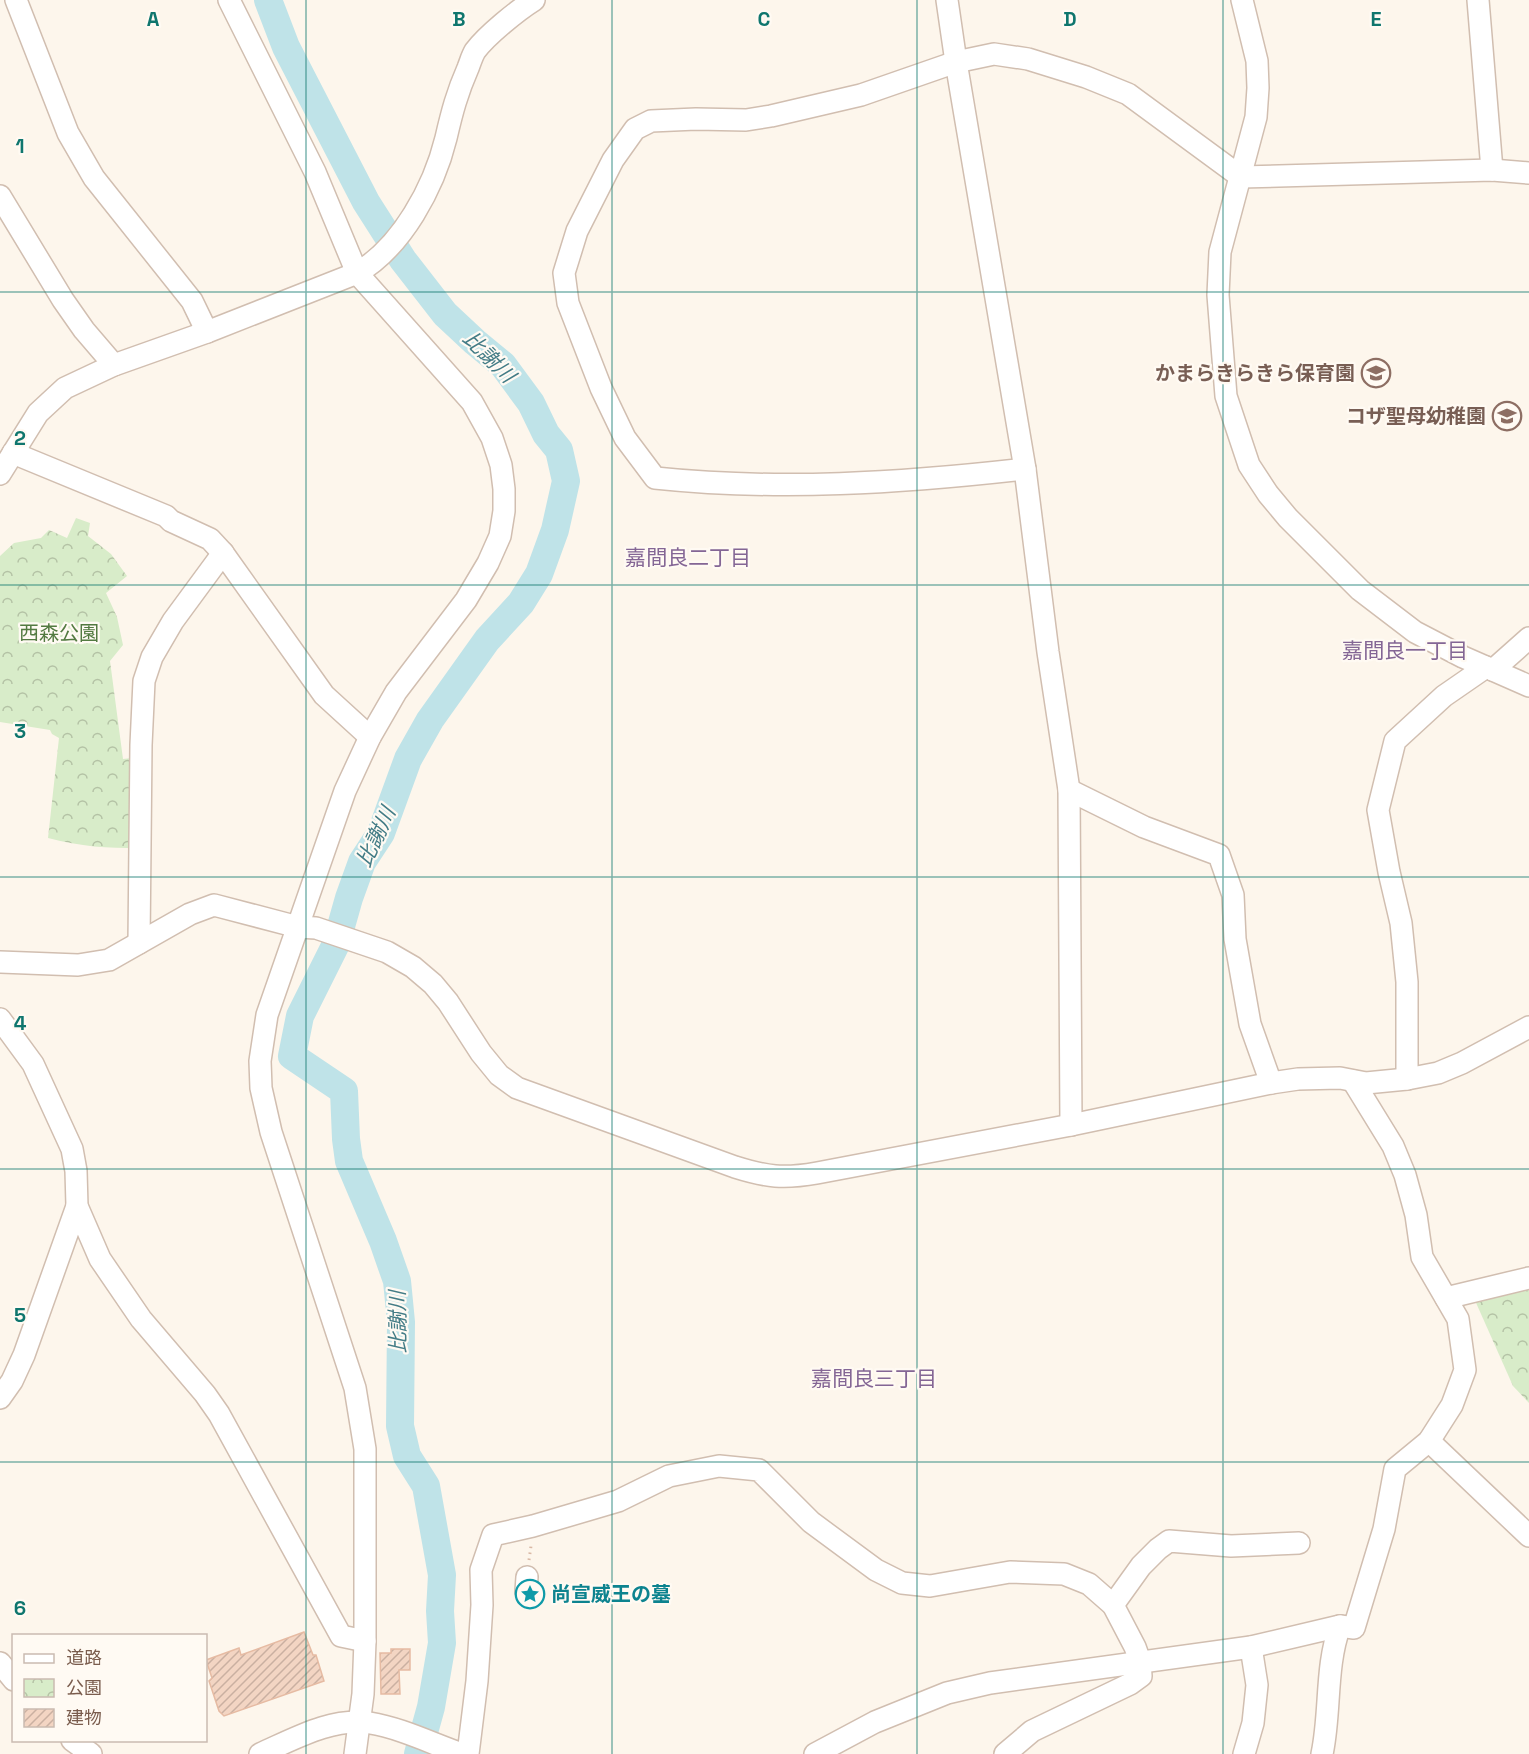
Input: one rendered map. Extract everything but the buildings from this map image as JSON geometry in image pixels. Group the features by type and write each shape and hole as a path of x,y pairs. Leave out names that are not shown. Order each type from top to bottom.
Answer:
{"street":[{"path":"16,0 68,133 89,169 192,301 207,332"},
{"path":"229,0 364,269 471,402 492,438 501,465 504,489 504,511 500,536 488,563 466,600 396,692 370,738 345,791 307,928 267,1015 260,1061 261,1088 271,1132 355,1388 365,1449 365,1641 363,1694 356,1754"},
{"path":"0,474 38,413 65,388 114,365 207,332 364,269 397,238 418,206 437,170 455,99 475,51 517,10 534,0"},
{"path":"947,0 1025,469 1048,652 1069,790 1071,1125"},
{"path":"1242,0 1257,61 1256,117 1220,252 1218,295 1226,396 1249,465 1268,494 1288,518 1360,590 1415,632 1529,686"},
{"path":"1478,0 1492,171"},
{"path":"1025,469 942,478 784,485 702,483 655,478 625,438 601,388 568,303 564,273 577,231 613,160 635,129 651,121 747,120 771,116 861,95 956,62 994,54 1028,59 1086,77 1128,94 1241,177 1492,171 1529,173"},
{"path":"0,196 69,308 84,330 114,365"},
{"path":"14,453 166,516 171,521 210,539 224,553 324,695 370,738"},
{"path":"139,943 144,681 152,657 173,621 224,553"},
{"path":"1407,1079 1407,982 1401,922 1378,810 1395,741 1444,696 1490,668 1529,638"},
{"path":"1069,790 1144,827 1219,855 1233,895 1235,939 1250,1024 1271,1083"},
{"path":"0,962 53,965 109,960 190,914 214,905 307,928 387,952 413,967 433,984 448,1002 498,1075 518,1088 735,1167 764,1176 782,1177 805,1175 1071,1125 1271,1083 1298,1079 1341,1078 1366,1083 1438,1073 1462,1063 1529,1027"},
{"path":"0,1019 33,1064 72,1149 76,1171 77,1206 24,1355 12,1381 0,1398"},
{"path":"831,1750 875,1722 947,1693 990,1683 1251,1647 1340,1626 1354,1628 1384,1529 1395,1469 1430,1441 1452,1405 1465,1370 1458,1319 1422,1257 1416,1215 1405,1175 1393,1146 1353,1081"},
{"path":"77,1206 100,1258 122,1293 219,1414 341,1636 365,1641"},
{"path":"1446,1298 1529,1278"},
{"path":"1430,1441 1529,1536"},
{"path":"468,1754 477,1681 482,1605 481,1570 493,1535 533,1526 618,1501 669,1476 719,1466 759,1470 812,1522 876,1570 902,1583 930,1586 1010,1572 1064,1574 1089,1584 1113,1605 1135,1647 1140,1661 1141,1676 1130,1684 1032,1731 1005,1754"},
{"path":"1113,1605 1141,1566 1169,1541 1231,1546 1299,1543"},
{"path":"1322,1754 1326,1738 1333,1646 1340,1626"},
{"path":"1244,1754 1252,1723 1257,1685 1251,1647"},
{"path":"0,1663 12,1678"},
{"path":"260,1754 322,1728 359,1722 404,1733 453,1751"},
{"path":"75,1742 91,1754"}],"path":[{"path":"527,1584 533,1526"}],"green space":[{"name":"西森公園","path":"76,518 90,523 88,536 111,554 127,576 106,593 117,617 123,645 110,661 123,759 141,757 140,848 94,846 48,838 59,738 50,730 0,722 0,556 14,543 41,538 49,530 67,538"},
{"path":"1529,1278 1529,1403 1513,1386 1469,1287"}],"waterway":[{"name":"比謝川","path":"268,0 286,47 366,202 403,260 445,314 503,365 531,403 546,434 559,450 566,481 555,530 539,574 521,603 487,640 430,720 408,759 381,833 362,862 336,944 300,1016 292,1056 344,1091 349,1161 383,1241 397,1281 401,1322 400,1426 407,1456 426,1486 442,1575 440,1611 442,1643 431,1707 418,1754"}],"place":[{"name":"かまらきらきら保育園","path":"1376,373"},
{"name":"コザ聖母幼稚園","path":"1507,416"},
{"name":"尚宣威王の墓","path":"530,1594"}],"district":[{"name":"嘉間良二丁目","path":"688,558"},
{"name":"嘉間良一丁目","path":"1405,651"},
{"name":"嘉間良三丁目","path":"874,1379"}]}
